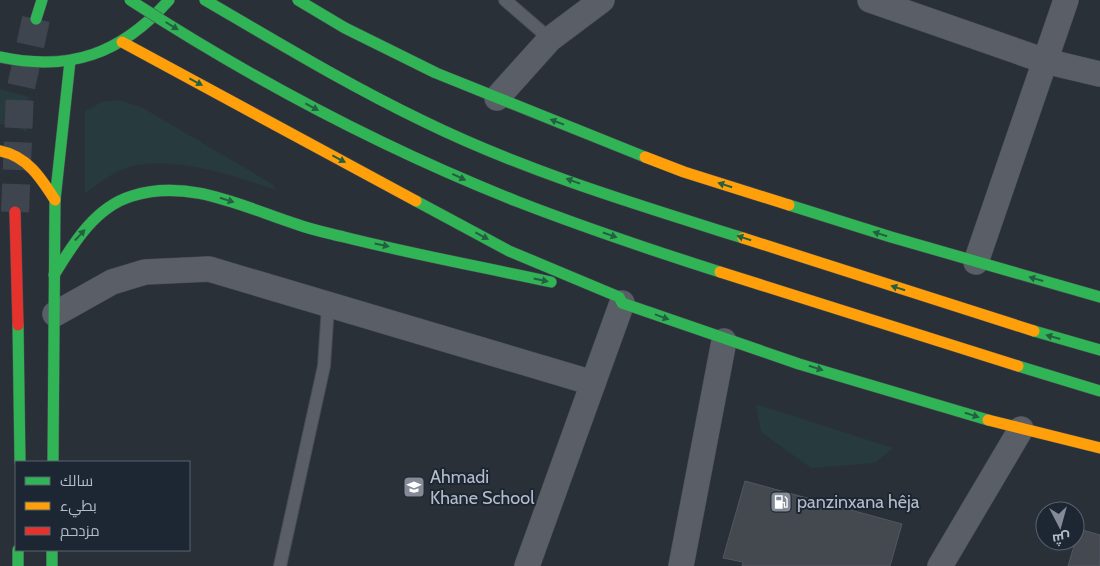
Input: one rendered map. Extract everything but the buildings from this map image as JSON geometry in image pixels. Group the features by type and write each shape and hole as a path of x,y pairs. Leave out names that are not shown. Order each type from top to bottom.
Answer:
{"main road":[{"path":"36,19 42,0"},
{"path":"130,0 195,41 302,101 353,128 488,190 610,235 786,294 1100,391"},
{"path":"0,57 31,63 70,61 97,54 122,42 144,27 169,0"},
{"path":"205,0 340,79 424,122 503,156 636,204 1053,337 1100,350"},
{"path":"298,0 345,28 436,73 684,172 891,237 1100,297"},
{"path":"351,17 392,52"},
{"path":"122,42 509,251 620,300 724,341 1021,429 1100,448"},
{"path":"53,461 55,200 70,61"},
{"path":"0,151 25,163 39,174 55,200"},
{"path":"54,276 75,240 98,216 118,200 145,192 171,189 205,193 317,231 620,300"},
{"path":"15,212 21,418 20,461"},
{"path":"18,551 18,566"},
{"path":"52,551 52,566"}],"street":[{"path":"497,98 550,39 602,0"},
{"path":"870,0 1045,61 1100,74"},
{"path":"976,262 1066,0"},
{"path":"55,314 112,282 145,272 209,269 328,306 593,383"},
{"path":"527,566 593,383 620,300"},
{"path":"681,566 724,341"},
{"path":"940,566 1021,429"}],"lane":[{"path":"505,0 550,39"},
{"path":"280,566 324,366 328,306"}],"green space":[{"path":"0,89 29,97 27,131 0,124"},
{"path":"119,100 143,108 272,184 276,190 205,169 168,164 150,164 132,166 120,170 85,193 85,111 102,102"},
{"path":"756,404 893,448 875,463 811,468 761,432"}],"tunnel":[{"path":"15,212 20,92 36,19"}],"traffic: fast":[{"path":"36,19 42,0"},
{"path":"130,0 270,84 366,135 415,158 541,211 720,272"},
{"path":"0,57 49,62 72,60 93,54 113,46 132,34 151,19 169,0"},
{"path":"205,0 367,93 462,139 581,186 743,238"},
{"path":"298,0 345,28 436,73 645,157"},
{"path":"53,461 55,200 70,61"},
{"path":"54,275 77,239 107,209 119,201 132,196 153,191 174,190 216,197 326,233 551,282"},
{"path":"416,201 509,251 619,297 622,303 799,364 988,420"},
{"path":"789,205 891,237 1100,297"},
{"path":"18,325 20,461"},
{"path":"1034,331 1100,350"},
{"path":"1018,366 1100,391"},
{"path":"18,551 18,566"},
{"path":"52,551 52,566"}],"traffic: slow":[{"path":"122,42 416,201"},
{"path":"0,151 26,163 39,176 55,200"},
{"path":"645,157 684,172 789,205"},
{"path":"743,238 1034,331"},
{"path":"720,272 1018,366"},
{"path":"988,420 1100,448"}],"traffic: jam":[{"path":"15,212 18,325"}],"place":[{"name":"Ahmadi Khane School","path":"414,487"},
{"name":"panzinxana hêja","path":"781,502"}]}
